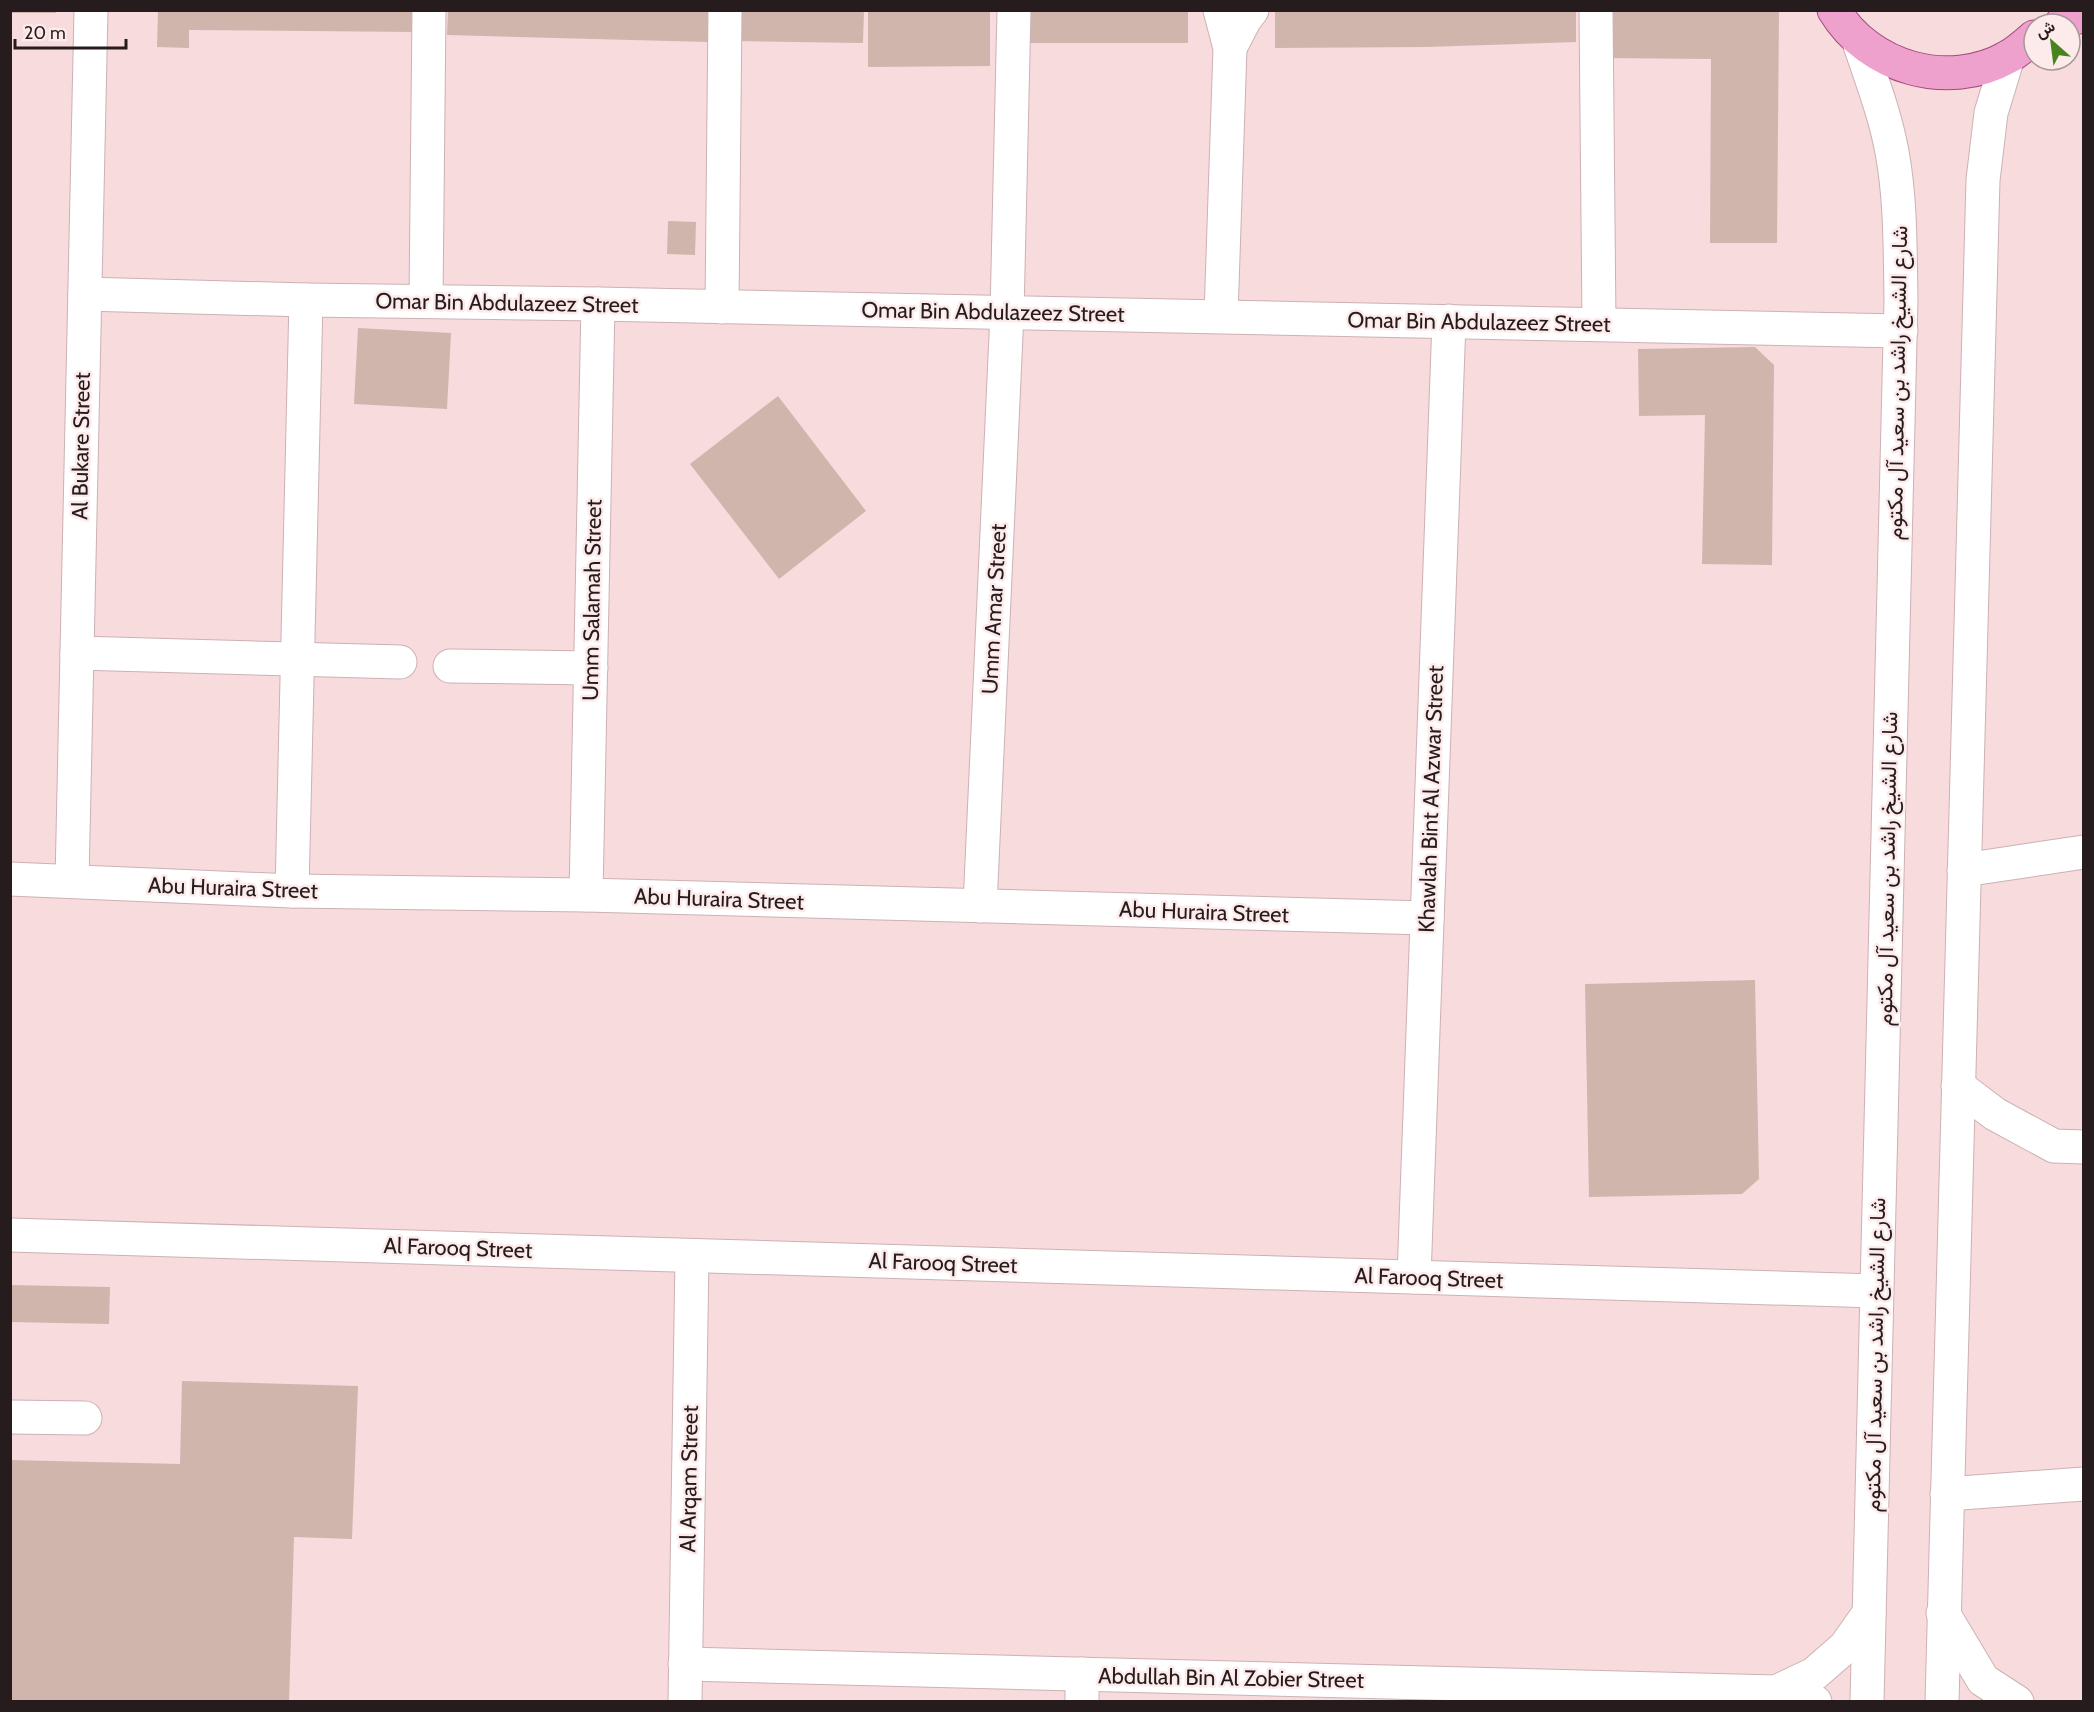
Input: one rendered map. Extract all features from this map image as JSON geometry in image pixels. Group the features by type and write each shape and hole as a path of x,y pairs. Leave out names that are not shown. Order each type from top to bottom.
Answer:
{"main road":[{"path":"1834,10 1841,23 1859,42 1885,60 1915,70 1947,73 1978,69 2008,57 2022,47"}],"street":[{"name":"Al Bukare Street","path":"72,881 91,10"},
{"path":"426,301 429,10"},
{"path":"722,307 726,10"},
{"name":"Umm Amar Street","path":"980,906 1007,313 1014,10"},
{"path":"1220,10 1230,48 1221,316"},
{"path":"1230,48 1252,10"},
{"path":"1596,11 1599,324"},
{"name":"شارع الشيخ راشد بن سعيد آل مكتوم","path":"1859,42 1876,91 1892,151 1899,213 1900,331 1867,1701"},
{"path":"1942,1701 1983,180 1991,113 2008,57"},
{"name":"Omar Bin Abdulazeez Street","path":"85,294 1900,331"},
{"path":"292,891 306,300"},
{"name":"Umm Salamah Street","path":"586,895 598,304"},
{"name":"Khawlah Bint Al Azwar Street","path":"1414,1277 1449,321"},
{"path":"77,653 400,662"},
{"path":"450,666 591,668"},
{"path":"1964,870 2084,852"},
{"name":"Abu Huraira Street","path":"10,879 292,891 586,895 1427,918"},
{"path":"1958,1086 1995,1114 2054,1146 2084,1147"},
{"name":"Al Farooq Street","path":"10,1235 1876,1291"},
{"name":"Al Arqam Street","path":"685,1701 692,1256"},
{"path":"10,1417 85,1418"},
{"path":"1947,1494 2084,1484"},
{"name":"Abdullah Bin Al Zobier Street","path":"1776,1692 1814,1674 1845,1647 1869,1613"},
{"path":"1943,1613 1983,1680 2017,1701"},
{"name":"Abdullah Bin Al Zobier Street","path":"685,1664 1082,1688 1506,1693 1776,1692 1815,1701"}],"building":[{"path":"10,10 56,10 56,13 10,13"},
{"path":"158,10 414,10 414,32 189,30 189,48 157,47"},
{"path":"448,10 709,10 708,42 447,35"},
{"path":"736,10 864,10 863,43 735,41"},
{"path":"868,10 990,10 990,66 868,67"},
{"path":"1025,10 1188,10 1188,43 1024,43"},
{"path":"1275,10 1576,10 1576,42 1426,47 1275,48"},
{"path":"1604,10 1779,10 1777,243 1710,243 1711,59 1604,58"},
{"path":"668,221 696,222 695,255 667,254"},
{"path":"358,328 451,333 447,409 354,404"},
{"path":"1755,347 1774,365 1772,565 1702,564 1705,415 1639,416 1638,349"},
{"path":"778,396 866,511 779,579 690,464"},
{"path":"1755,980 1759,1179 1742,1194 1589,1197 1585,984"},
{"path":"10,1285 110,1287 109,1324 10,1322"},
{"path":"182,1381 358,1386 352,1539 294,1537 289,1702 10,1702 10,1460 180,1464"}]}
